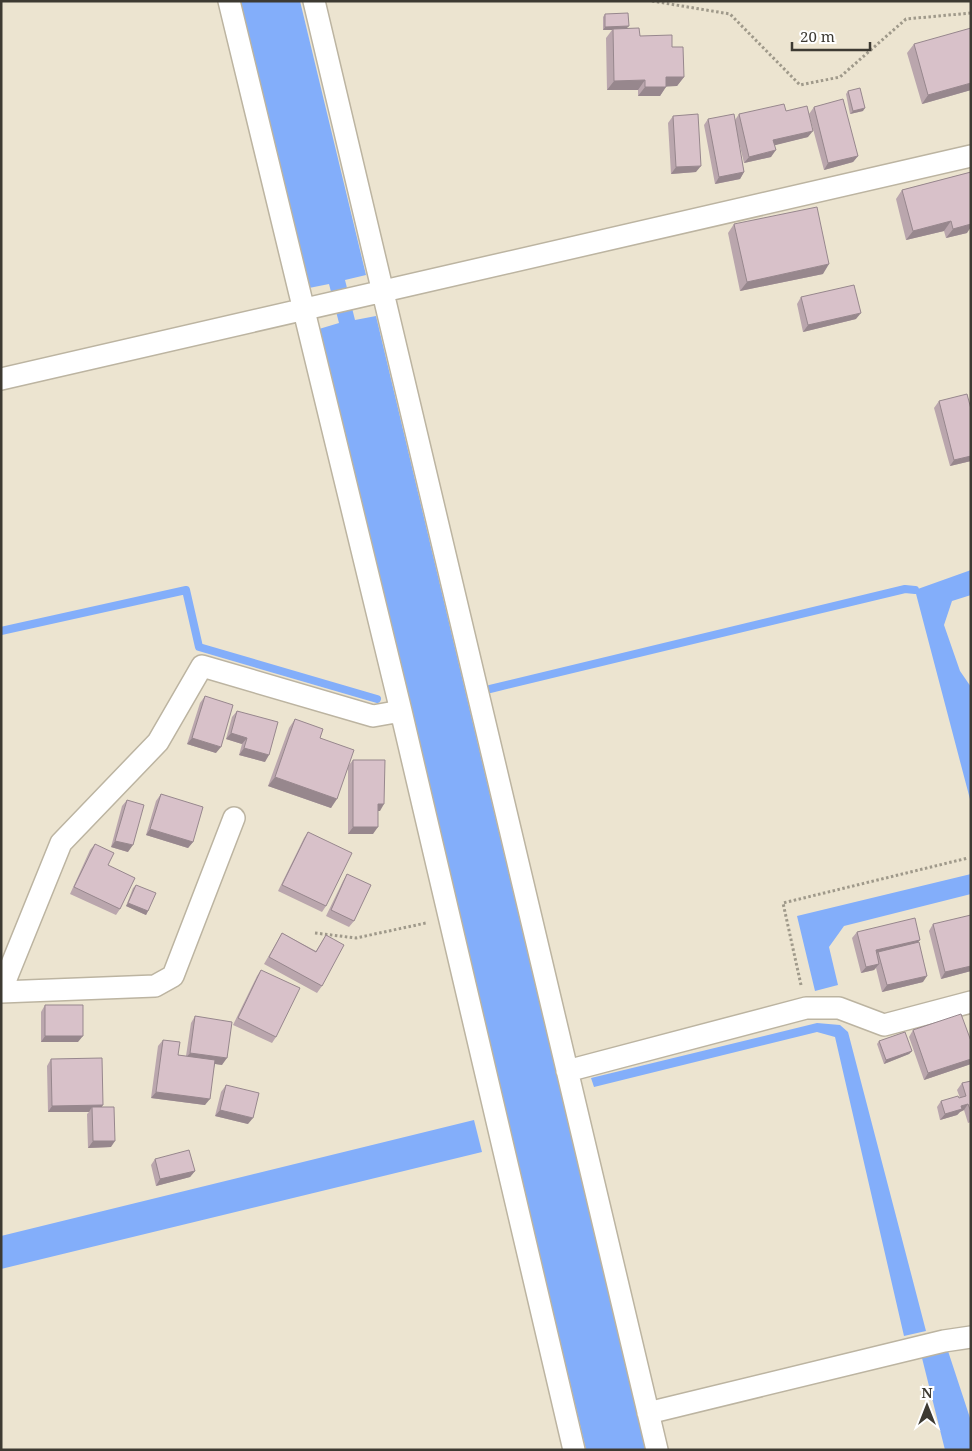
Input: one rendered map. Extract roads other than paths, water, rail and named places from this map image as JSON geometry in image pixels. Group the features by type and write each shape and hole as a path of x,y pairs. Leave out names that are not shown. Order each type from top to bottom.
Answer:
{"street":[{"path":"229,1 400,712 574,1450"},
{"path":"314,1 657,1450"},
{"path":"1,379 971,156"},
{"path":"234,818 173,976 154,986 1,991 61,843 158,742 202,666 373,716 400,712"},
{"path":"567,1071 806,1008 840,1008 884,1025 971,1002"},
{"path":"648,1413 944,1341 971,1337"}],"water":[{"path":"240,1 300,1 366,275 345,280 355,320 376,316 646,1450 586,1450 319,329 339,323 329,284 309,288"},
{"path":"971,570 971,595 952,601 944,625 960,671 971,687 971,803 915,590"},
{"path":"971,874 971,894 844,926 829,947 838,985 815,991 797,916"},
{"path":"817,1023 840,1025 848,1032 926,1331 904,1336 835,1037 817,1032 594,1087 591,1078"},
{"path":"474,1120 482,1152 1,1269 1,1236"},
{"path":"948,1351 971,1421 971,1450 945,1450 922,1358"}],"waterway":[{"path":"490,689 905,589 915,590"},
{"path":"1,631 186,590 199,647 377,699"}]}
